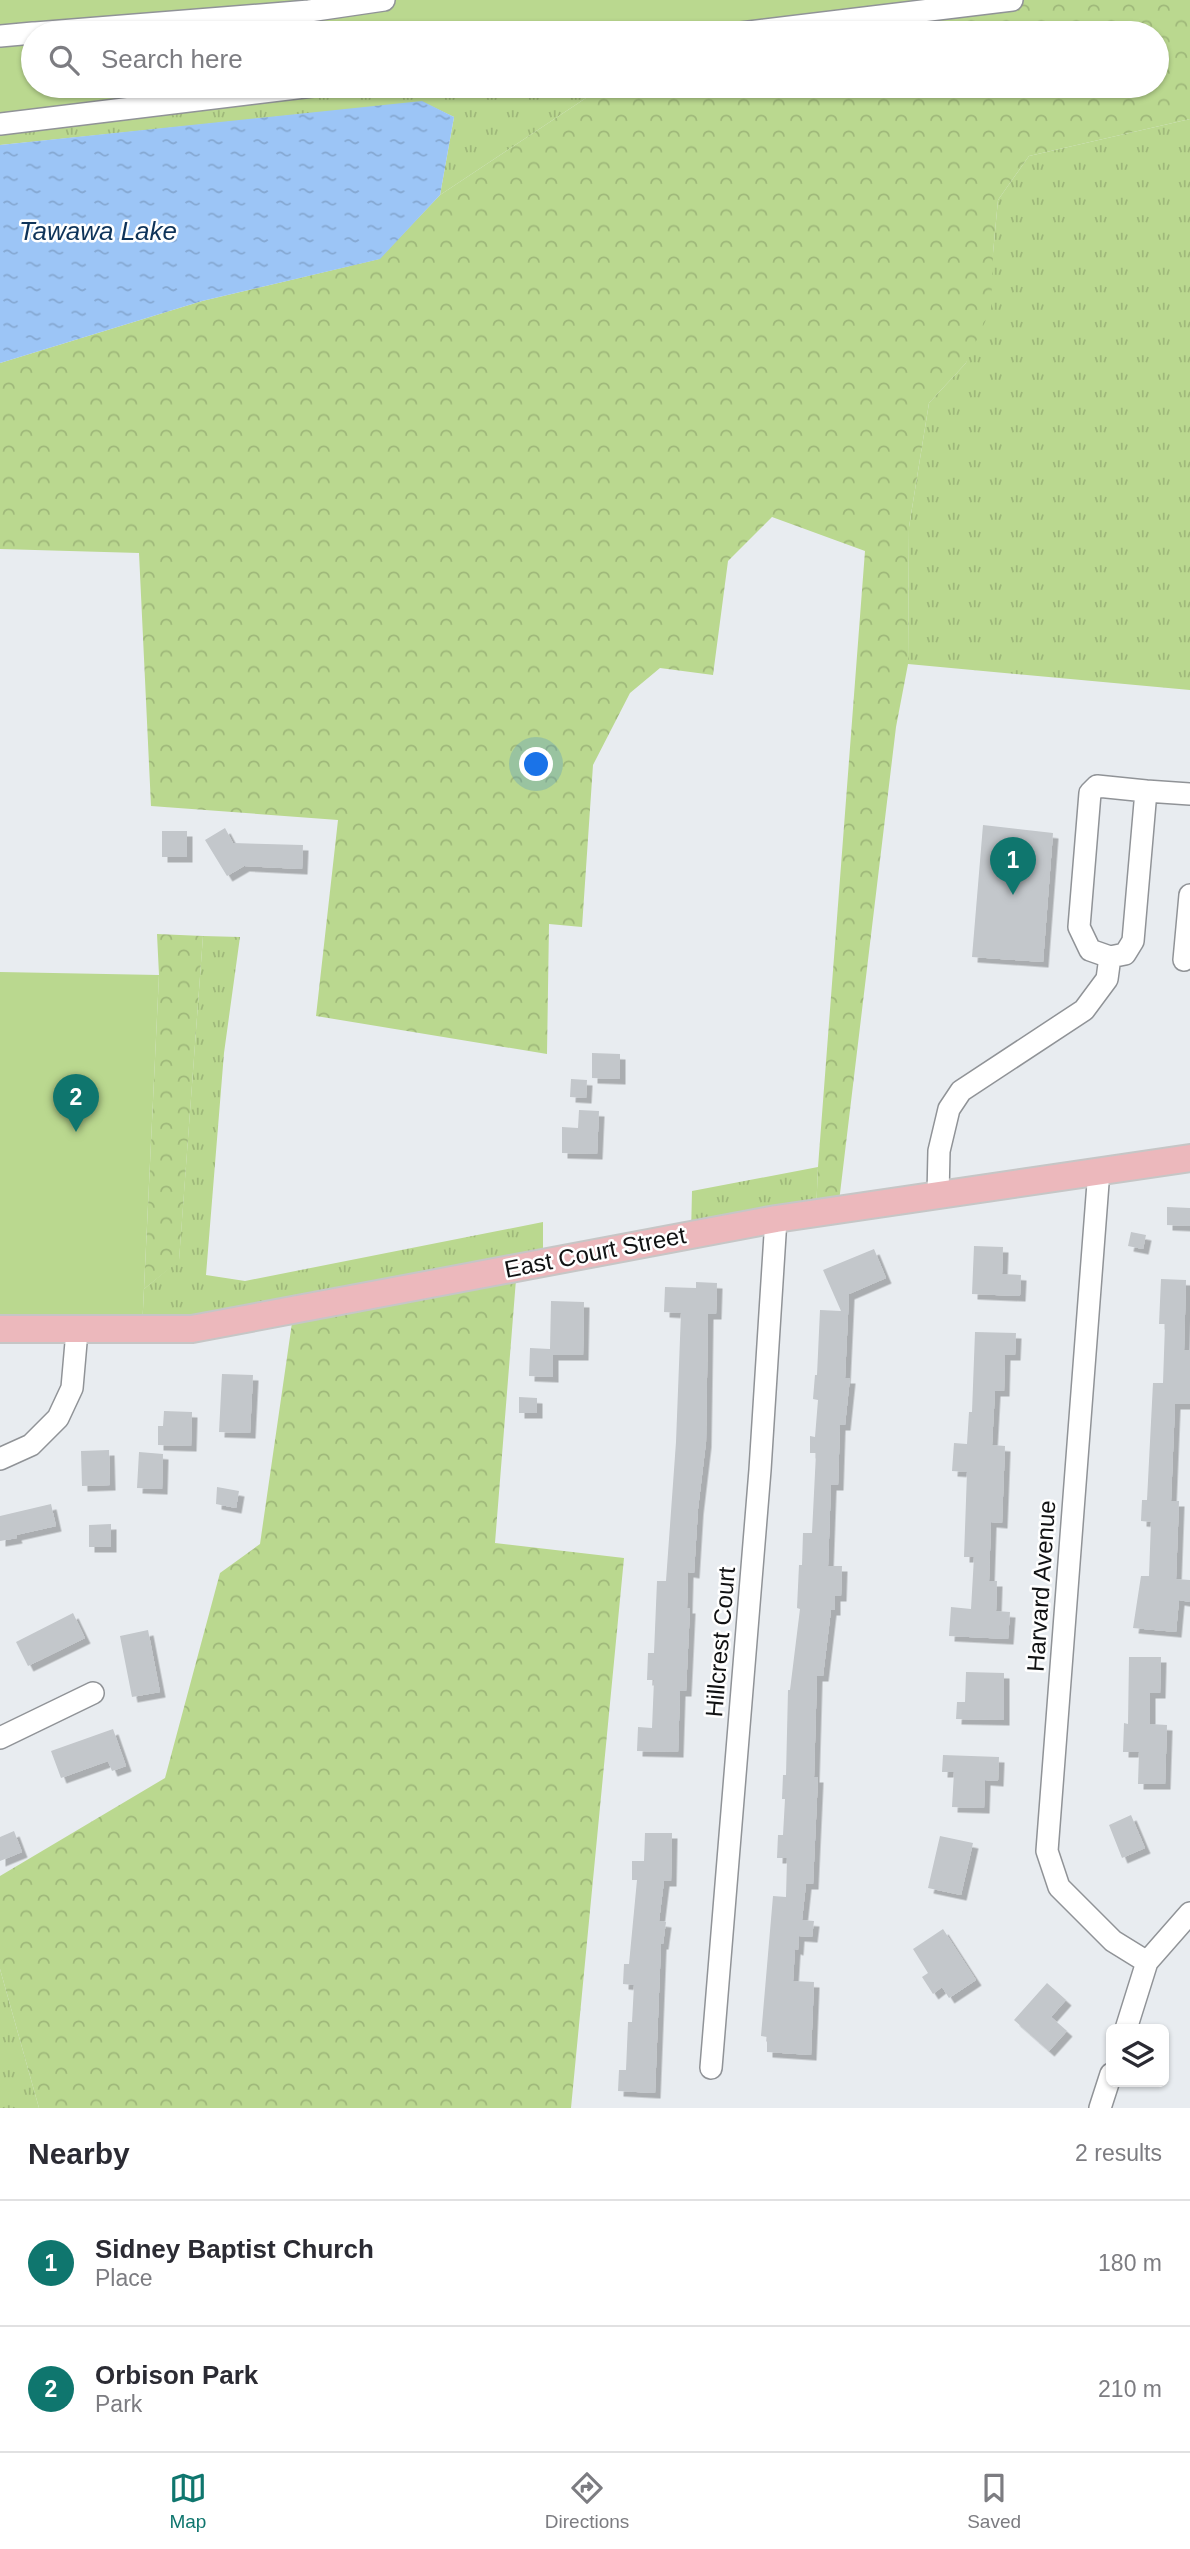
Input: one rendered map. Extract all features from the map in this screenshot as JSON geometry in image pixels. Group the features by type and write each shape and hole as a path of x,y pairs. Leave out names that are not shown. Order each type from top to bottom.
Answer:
{"main road":[{"name":"East Court Street","path":"0,1329 192,1329 776,1219 1190,1158"}],"street":[{"path":"184,21 309,11 384,0"},
{"path":"840,21 1012,0"},
{"path":"0,36 21,34"},
{"path":"0,124 214,98"},
{"path":"1146,791 1133,941 1125,954 1110,957 1090,950 1079,927 1090,793 1097,786 1190,794"},
{"path":"1184,960 1190,895"},
{"path":"937,1195 939,1152 948,1109 961,1091 1084,1010 1107,979 1110,957"},
{"name":"Harvard Avenue","path":"1099,1170 1047,1851 1059,1888 1113,1941 1147,1962"},
{"name":"Hillcrest Court","path":"711,2068 761,1470 776,1219"},
{"path":"0,1459 31,1445 58,1418 72,1388 77,1331"},
{"path":"0,1738 93,1693"},
{"path":"1128,2024 1147,1962 1190,1913"},
{"path":"1100,2108 1107,2087"}],"green space":[{"path":"0,0 1012,0 840,21 21,21 21,98 214,98 0,124"},
{"path":"1012,0 1190,0 1190,119 1029,156 998,200 991,309 966,363 929,403 909,527 908,664 896,727 838,1210 816,1213 865,551 772,517 728,561 713,675 660,668 630,693 593,765 582,927 549,924 547,1054 316,1016 338,820 151,806 139,553 0,549 0,363 202,301 379,259 440,195 586,98 1169,98 1169,21 840,21"},
{"path":"214,98 586,98 440,195 454,117 422,102 0,145 0,124"},
{"path":"1190,119 1190,690 908,664 909,527 929,403 966,363 993,253 998,200 1029,156"},
{"path":"157,934 203,936 179,1261 144,1289 159,975"},
{"path":"203,936 240,937 224,1053 206,1275 245,1281 543,1222 543,1262 142,1330 144,1289 179,1260"},
{"path":"0,972 159,975 142,1330 0,1329"},
{"path":"818,1167 816,1213 691,1235 692,1191"},
{"path":"517,1267 495,1543 624,1558 571,2108 39,2108 0,1969 0,1876 165,1778 220,1573 260,1544 294,1309"},
{"path":"0,1969 39,2108 0,2108"}],"water":[{"name":"Tawawa Lake","path":"422,101 454,117 440,195 380,259 202,301 0,363 0,145"}],"building":[{"path":"983,825 1053,833 1043,962 972,957"},
{"path":"225,828 233,843 303,845 302,869 244,866 227,876 205,840"},
{"path":"162,831 187,831 187,857 162,857"},
{"path":"592,1053 620,1054 620,1079 592,1078"},
{"path":"571,1079 587,1080 586,1098 570,1097"},
{"path":"579,1110 599,1111 597,1154 562,1153 562,1127 578,1128"},
{"path":"1167,1207 1190,1208 1190,1226 1167,1225"},
{"path":"1131,1232 1146,1235 1143,1249 1128,1246"},
{"path":"974,1246 1003,1247 1002,1274 1021,1275 1020,1296 972,1294"},
{"path":"874,1249 886,1278 849,1294 845,1378 850,1378 845,1425 840,1425 838,1485 831,1485 828,1566 842,1566 841,1596 835,1596 835,1610 831,1610 823,1676 817,1676 814,1777 818,1777 813,1884 806,1884 802,1920 814,1921 812,1937 799,1936 798,1950 795,1949 793,1981 814,1982 811,2055 767,2052 767,2037 761,2036 773,1896 786,1897 787,1858 777,1858 778,1835 783,1835 785,1799 782,1799 783,1775 786,1775 788,1690 800,1609 797,1608 803,1533 812,1533 816,1453 810,1453 810,1436 815,1437 818,1400 813,1399 817,1375 820,1310 841,1311 823,1270"},
{"path":"1161,1279 1186,1280 1184,1350 1190,1350 1190,1404 1175,1404 1171,1501 1179,1501 1176,1579 1190,1580 1190,1602 1179,1600 1176,1632 1133,1628 1141,1576 1149,1576 1151,1522 1141,1521 1142,1500 1147,1500 1153,1383 1163,1383 1165,1324 1159,1324"},
{"path":"696,1282 717,1283 716,1314 708,1314 706,1442 694,1573 688,1572 687,1608 690,1608 686,1691 680,1691 678,1752 637,1751 638,1727 652,1728 654,1680 647,1680 648,1653 654,1653 657,1581 666,1581 676,1442 681,1313 664,1312 665,1287 696,1288"},
{"path":"551,1301 584,1302 583,1355 553,1355 553,1377 529,1376 530,1348 550,1349"},
{"path":"975,1332 1016,1333 1015,1355 1005,1355 1004,1391 995,1391 992,1445 1005,1446 1002,1523 991,1522 989,1581 997,1581 996,1611 1010,1612 1008,1639 949,1636 951,1607 971,1609 974,1557 964,1557 967,1472 952,1471 954,1443 967,1444 969,1412 972,1412"},
{"path":"222,1374 253,1375 250,1433 219,1432"},
{"path":"519,1397 537,1398 537,1413 519,1413"},
{"path":"164,1411 192,1412 191,1446 158,1445 158,1426 163,1426"},
{"path":"109,1450 110,1485 82,1486 81,1451"},
{"path":"139,1452 163,1454 162,1489 137,1488"},
{"path":"217,1487 239,1491 236,1508 216,1504"},
{"path":"51,1504 56,1526 0,1541 0,1516"},
{"path":"111,1524 111,1547 89,1547 89,1525"},
{"path":"73,1613 85,1638 28,1666 16,1642"},
{"path":"148,1630 160,1692 132,1697 120,1636"},
{"path":"1129,1657 1161,1657 1160,1693 1150,1693 1150,1724 1167,1725 1165,1784 1138,1784 1139,1752 1123,1752 1124,1723 1128,1724"},
{"path":"966,1672 1004,1673 1004,1720 956,1719 957,1702 965,1702"},
{"path":"113,1729 126,1766 112,1771 108,1761 61,1778 51,1751"},
{"path":"943,1755 999,1757 998,1781 985,1780 984,1808 952,1807 954,1772 942,1772"},
{"path":"1131,1815 1145,1848 1122,1858 1109,1825"},
{"path":"14,1831 22,1852 0,1861 0,1837"},
{"path":"645,1833 672,1833 671,1881 664,1881 659,1921 666,1922 661,1944 655,2093 618,2091 619,2070 626,2070 628,2022 632,2022 634,1985 623,1984 624,1964 629,1964 637,1880 632,1880 632,1861 644,1861"},
{"path":"940,1836 973,1843 961,1895 928,1888"},
{"path":"943,1929 976,1980 949,1998 942,1987 933,1994 922,1977 928,1973 913,1949"},
{"path":"1047,1983 1066,2000 1051,2017 1067,2031 1049,2051 1014,2020"}],"place":[{"name":"Sidney Baptist Church","path":"1013,895"},
{"name":"Orbison Park","path":"76,1132"}]}
